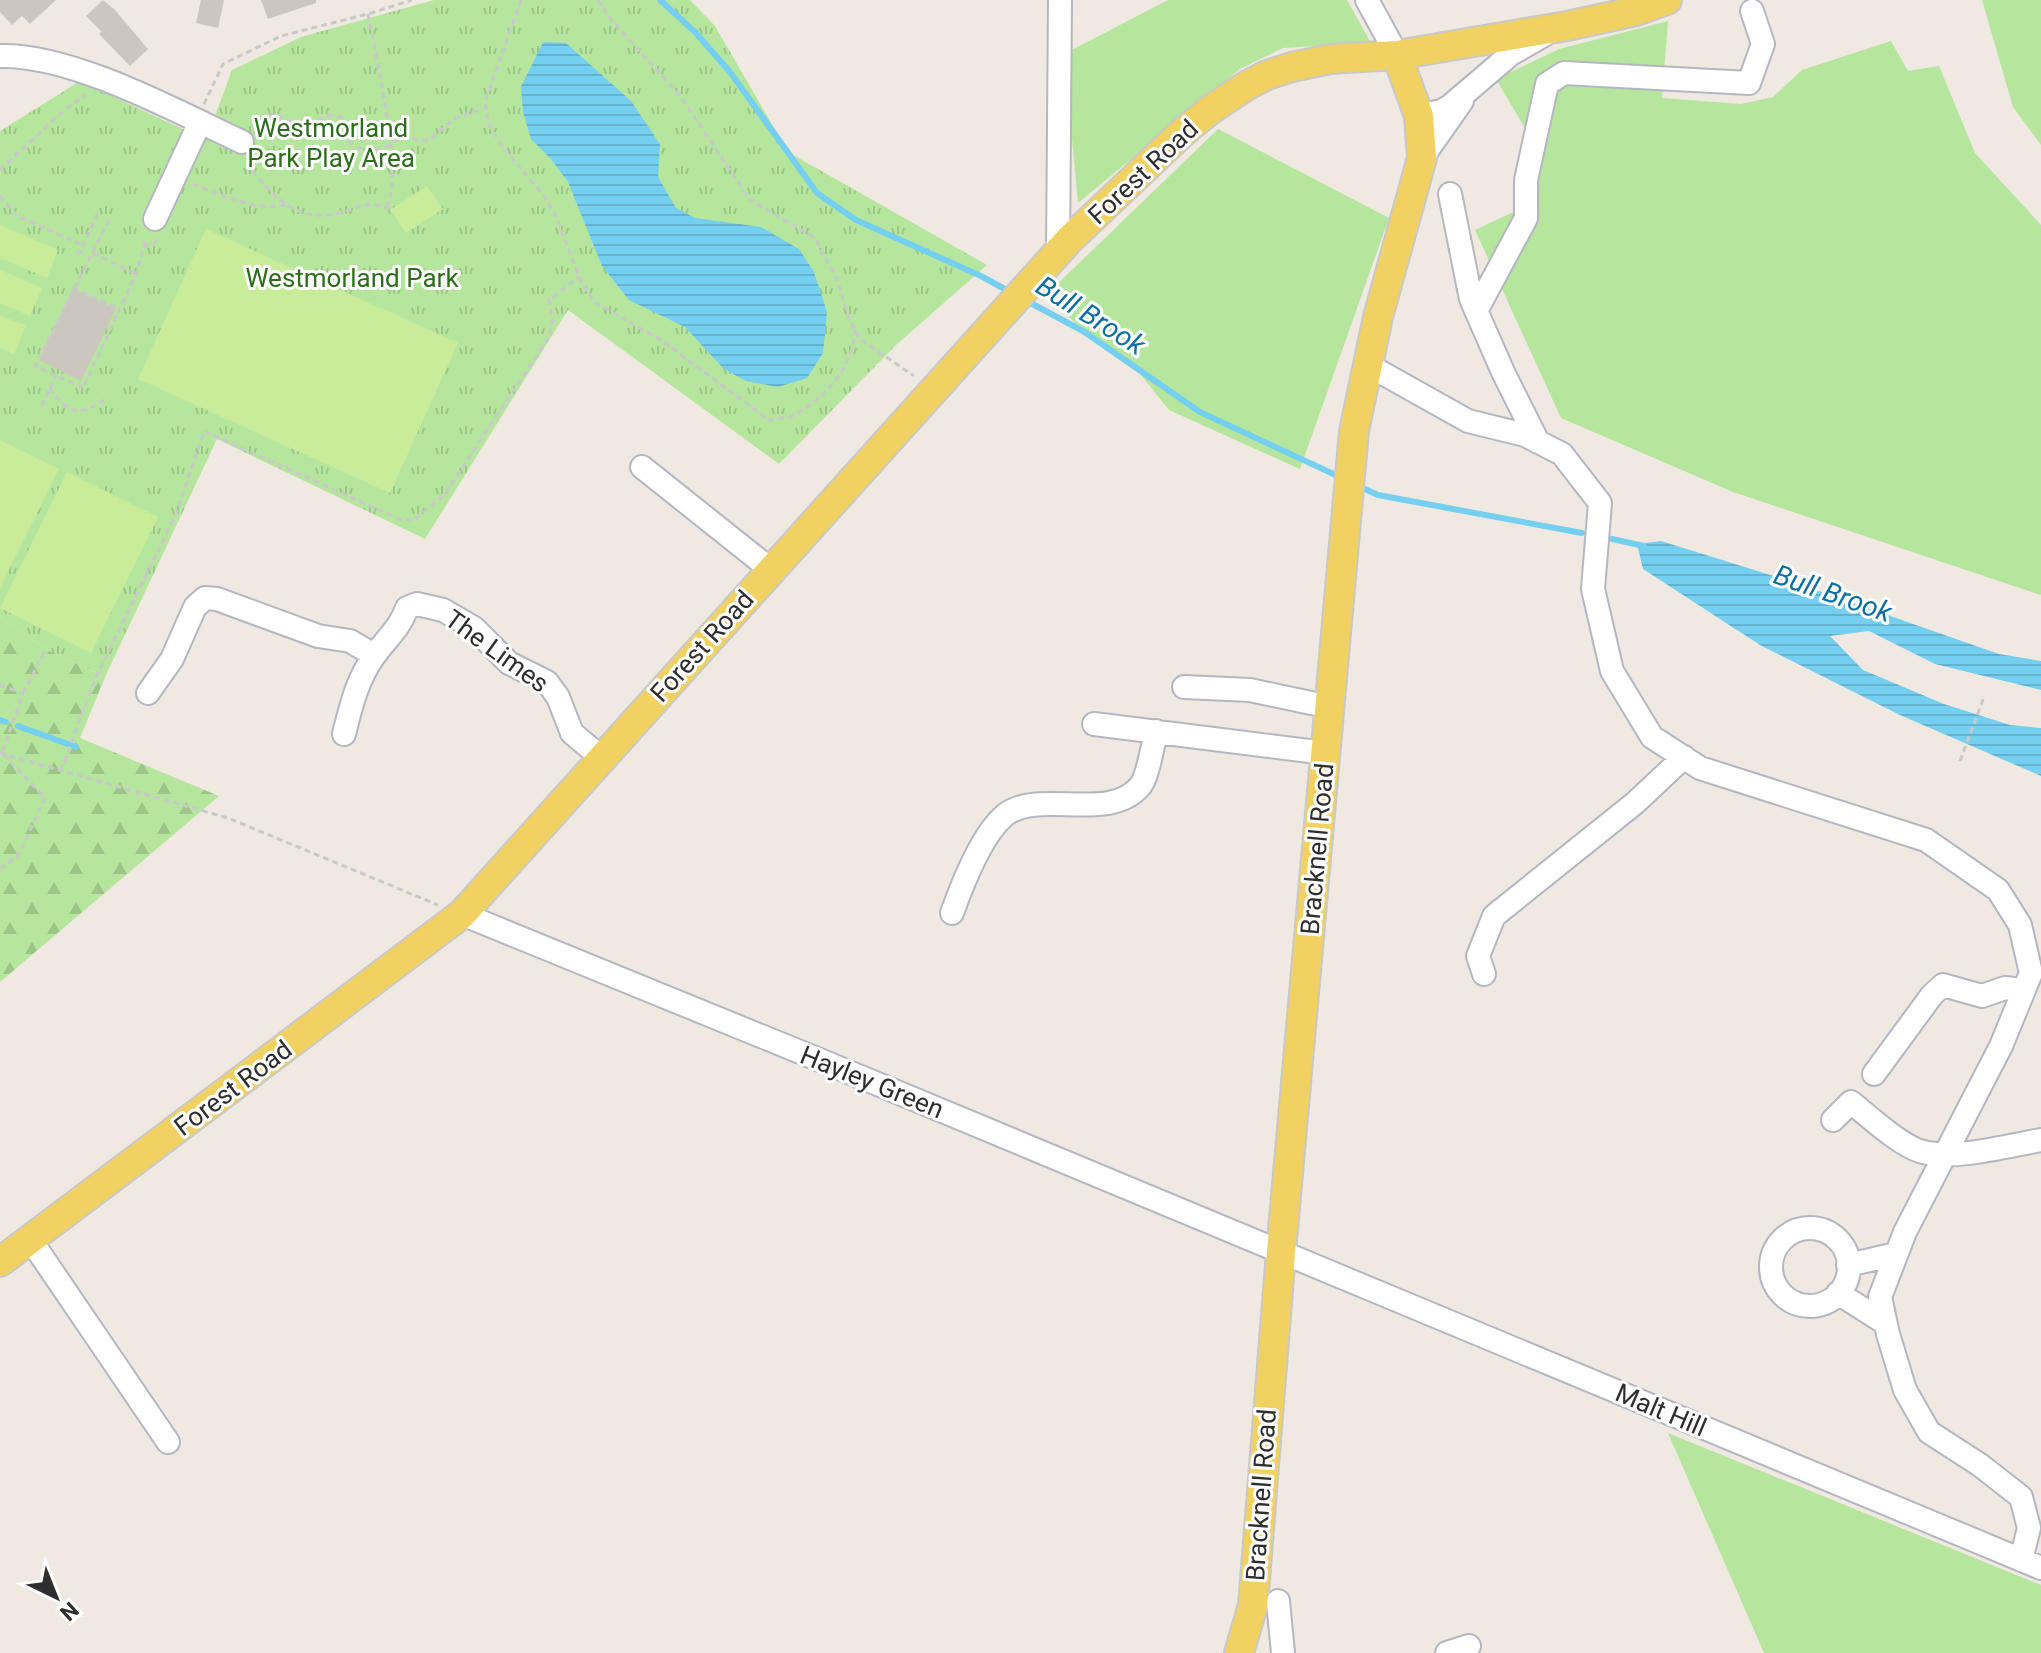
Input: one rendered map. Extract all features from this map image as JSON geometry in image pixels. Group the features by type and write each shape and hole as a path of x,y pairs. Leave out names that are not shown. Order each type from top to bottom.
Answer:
{"main road":[{"name":"Forest Road","path":"0,1262 462,914 1058,251 1182,133 1246,86 1267,75 1330,59 1397,55 1567,26 1636,11 1667,0"},
{"name":"Bracknell Road","path":"1239,1653 1253,1605 1354,431 1378,317 1422,158 1419,116 1397,55"}],"street":[{"path":"1058,251 1060,0"},
{"path":"1367,0 1397,55"},
{"path":"1476,311 1526,218 1526,180 1547,84 1564,73 1749,83 1763,44 1752,11"},
{"path":"1419,116 1441,111 1511,54 1567,26"},
{"path":"0,56 22,55 103,79 200,116 242,142"},
{"path":"1422,158 1469,91"},
{"path":"157,226 200,116"},
{"path":"1450,194 1471,299 1538,442"},
{"path":"1368,365 1468,421 1525,435 1562,454 1600,503 1593,589 1612,671 1652,737 1700,768 1926,840 1998,890 2020,925 2031,973 2001,1046 1896,1254 1880,1297 1905,1390 1929,1432 1980,1465 2021,1497 2029,1528 2031,1564"},
{"path":"642,467 770,569"},
{"path":"148,693 172,659 195,607 205,598 217,599 318,636 350,641 374,655"},
{"name":"The Limes","path":"344,734 354,693 374,655 395,631 407,608 417,604 443,610 474,628 509,663 547,682 558,697 572,733 602,758"},
{"path":"1184,687 1250,690 1330,707"},
{"path":"1094,724 1325,753"},
{"path":"952,913 985,841 1008,813 1030,806 1111,803 1124,797 1142,784 1156,731"},
{"path":"1484,974 1478,956 1494,916 1635,803 1684,757"},
{"name":"Hayley Green","path":"462,914 1281,1252"},
{"path":"1874,1074 1932,995 1943,985 1982,996 2005,988 2024,990"},
{"path":"1833,1120 1851,1102 1876,1124 1920,1152 1945,1155 2041,1140"},
{"path":"1818,1229 1836,1238 1848,1265 1848,1275 1838,1293 1821,1304 1811,1306 1791,1301 1776,1287 1772,1277 1772,1258 1789,1234 1798,1230 1818,1229"},
{"path":"30,1239 168,1442"},
{"name":"Malt Hill","path":"1281,1252 2031,1564"},
{"path":"1848,1265 1896,1254"},
{"path":"1838,1293 1885,1323"},
{"path":"1278,1601 1283,1653"},
{"path":"1447,1653 1469,1646"}],"path":[{"path":"200,116 223,64 281,36 412,0"},
{"path":"521,0 485,102 489,125 504,149 545,197 557,218 579,277 596,303 661,340 769,420 792,416 825,393 855,345 855,329"},
{"path":"598,0 608,16 681,97 750,200 815,238 837,279 860,339 933,389"},
{"path":"368,14 390,147 393,184 387,208"},
{"path":"0,170 62,112 103,79"},
{"path":"393,210 369,203 326,216 307,214 286,205 261,182 242,155 242,142 259,118 268,113 278,115 304,132 310,130 319,118 329,114 342,117 349,129 350,143 365,150 390,147 409,136 417,142 428,142 455,118 486,108"},
{"path":"187,182 259,207 286,205"},
{"path":"0,196 17,216 83,245"},
{"path":"77,252 80,253 97,214"},
{"path":"109,220 35,366 83,388 136,274 144,247 157,226"},
{"path":"144,247 154,244 157,226"},
{"path":"92,253 136,274"},
{"path":"61,771 94,681 176,514 204,431 399,519 414,520 444,495 549,337 553,320 549,300 579,277"},
{"path":"73,288 120,309"},
{"path":"42,406 56,375"},
{"path":"50,388 58,399 79,412 91,410 106,398"},
{"path":"1,753 23,693 46,649"},
{"path":"0,685 23,693"},
{"path":"1960,761 1984,697"},
{"path":"1,753 228,818 462,914"},
{"path":"0,869 19,854 45,798 1,753"}],"green space":[{"name":"Westmorland Park","path":"434,0 690,0 715,26 788,152 987,265 896,345 779,464 568,310 425,539 217,439 105,677 46,649 0,617 0,131 80,81 206,140 232,70 301,37"},
{"path":"1168,0 1347,0 1371,43 1283,48 1240,69 1078,203 1064,54"},
{"path":"1982,0 2041,0 2041,145 2013,107"},
{"path":"1668,21 1662,98 1741,104 1773,97 1802,70 1891,41 1908,71 1939,66 1975,153 2041,225 2041,595 1733,492 1561,418 1475,230 1522,208 1525,128 1496,79 1559,49"},
{"path":"1218,129 1389,218 1300,469 1169,410 1129,360 1084,332 1047,294"},
{"path":"427,186 443,209 406,233 390,210"},
{"path":"0,225 58,250 47,278 0,258"},
{"path":"206,229 458,343 390,493 138,379"},
{"path":"0,270 42,288 30,316 0,303"},
{"path":"0,315 26,326 14,354 0,348"},
{"path":"0,440 59,469 0,588"},
{"path":"67,472 158,517 91,653 0,608"},
{"path":"0,617 46,649 105,677 80,738 219,796 0,982"},
{"path":"1668,1433 2041,1585 2041,1653 1764,1653"}],"water":[{"path":"543,42 566,43 631,101 660,144 658,177 676,208 695,218 761,227 799,249 814,272 827,312 823,353 807,378 778,387 746,381 724,369 685,327 629,300 602,266 568,182 531,139 523,112 521,87"},
{"path":"1661,541 1793,582 1999,654 2041,661 2041,690 1935,664 1869,631 1830,636 1863,670 1944,704 2010,725 2041,728 2041,776 1900,715 1760,645 1643,569 1637,544"}],"building":[{"path":"0,0 56,0 30,24 22,16 12,25 0,12"},
{"path":"103,0 148,49 130,66 86,16"},
{"path":"201,0 224,0 218,28 196,23"},
{"path":"261,0 316,0 316,3 268,19"},
{"path":"73,289 116,309 81,381 39,360"}],"waterway":[{"name":"Bull Brook","path":"660,0 695,32 730,72 817,193 856,220 1012,293"},
{"name":"Bull Brook","path":"1025,300 1083,331 1200,412 1342,478"},
{"name":"Bull Brook","path":"1356,485 1378,495 1582,533"},
{"name":"Bull Brook","path":"1612,539 1644,546"},
{"path":"0,720 6,722"},
{"path":"18,726 76,747"}],"park label":[{"name":"Westmorland Park Play Area","path":"331,143"}]}
